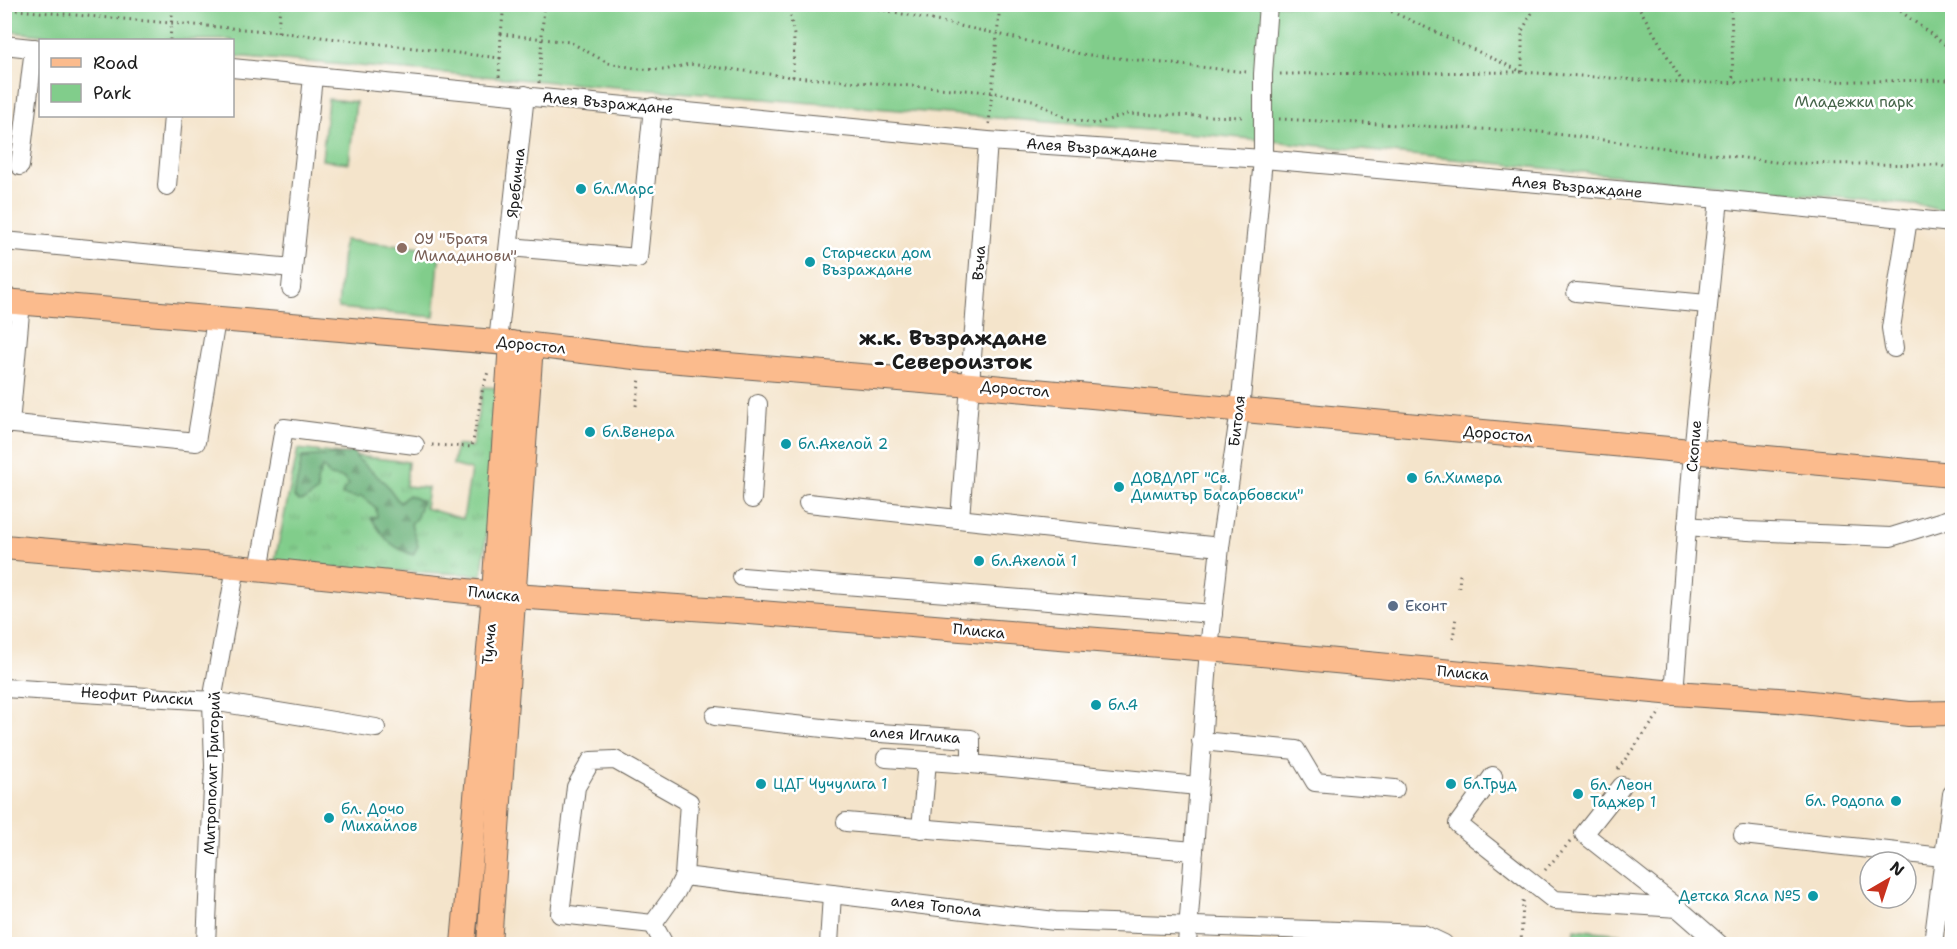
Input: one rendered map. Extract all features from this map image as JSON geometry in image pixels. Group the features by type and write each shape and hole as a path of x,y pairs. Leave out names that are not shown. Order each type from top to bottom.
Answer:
{"main road":[{"name":"Доростол","path":"13,302 513,343 643,358 971,385 1953,475"},
{"name":"Тулча","path":"489,945 513,343"},
{"name":"Плиска","path":"4,547 504,595 1209,649 1674,693 1793,701 1909,714 1953,713"},
{"name":"Тулча","path":"463,945 504,595"}],"street":[{"name":"Битоля","path":"1187,945 1209,649 1220,547 1240,410 1263,159 1263,74 1268,4"},
{"path":"4,45 37,49 20,166"},
{"name":"Алея Възраждане","path":"234,68 988,141 1263,159 1719,199 1953,223"},
{"path":"291,288 313,77"},
{"name":"Яребична","path":"513,343 509,247 532,96"},
{"path":"509,247 638,258 653,107"},
{"path":"168,186 173,117"},
{"name":"Въча","path":"960,519 988,141"},
{"name":"Скопие","path":"1674,693 1693,452 1719,199"},
{"path":"1894,348 1891,328 1908,219"},
{"path":"4,241 293,268"},
{"path":"1576,292 1707,304"},
{"path":"13,302 7,424 196,442 216,320"},
{"path":"752,499 758,404"},
{"name":"Митрополит Григорий","path":"206,945 214,766 212,701 284,428 415,445"},
{"path":"808,503 1220,547"},
{"path":"1687,526 1891,537 1953,518"},
{"path":"742,577 1213,614"},
{"name":"Неофит Рилски","path":"4,688 212,701 376,728"},
{"name":"алея Иглика","path":"715,716 850,731 971,739 971,764 1198,786"},
{"path":"1201,741 1296,750 1315,782 1395,789"},
{"path":"886,758 971,764"},
{"path":"615,760 689,802 684,876 676,892 653,924 560,914 576,788 591,761 615,760"},
{"path":"921,829 927,761"},
{"path":"1493,776 1458,824 1554,900 1678,908"},
{"path":"1622,786 1584,834 1678,908 1719,945"},
{"path":"1933,945 1953,794"},
{"path":"846,822 1194,851"},
{"path":"1743,835 1943,857"},
{"name":"алея Топола","path":"684,876 1055,921 1189,925 1354,938 1423,934 1444,945"},
{"path":"830,945 832,894"},
{"path":"653,924 664,945"}],"path":[{"path":"170,39 173,4"},
{"path":"278,32 280,4"},
{"path":"4,9 278,32 500,58 504,4"},
{"path":"532,96 543,38 544,4"},
{"path":"788,4 794,35 793,77"},
{"path":"855,4 1081,54 1263,74 1522,72 1683,83 1953,80"},
{"path":"988,141 1000,4"},
{"path":"1375,4 1522,72"},
{"path":"1522,72 1522,31 1537,4"},
{"path":"1637,4 1683,83"},
{"path":"1731,4 1733,82"},
{"path":"1891,4 1953,50"},
{"path":"501,34 570,42 608,63 640,69 665,70 689,64 793,77 991,92 1033,100 1068,119 1096,124 1127,114 1223,115 1541,132 1783,163 1940,165 1953,170"},
{"path":"415,445 472,447 483,387 513,343"},
{"path":"636,406 643,358"},
{"path":"1459,588 1461,574"},
{"path":"1453,639 1456,617"}],"green space":[{"name":"Младежки парк","path":"5,4 1952,5 1952,214 1924,206 1221,136 234,56 234,39 78,39 5,31"},
{"path":"328,99 356,102 349,163 322,160"},
{"path":"344,240 440,250 434,317 338,308"},
{"path":"483,387 501,388 482,575 274,565 298,449 408,462 406,486 428,488 425,508 463,519 471,470 453,465 456,445 472,447"},
{"path":"353,451 357,458 386,484 400,503 408,495 422,501 417,517 411,524 418,546 413,555 393,545 384,537 371,518 377,517 376,508 361,496 358,498 342,495 344,489 349,485 343,478 330,476 323,467 317,481 318,491 305,500 299,501 294,497 302,457 346,454"},
{"path":"1575,929 1621,934 1619,944 1573,944"}],"place":[{"name":"бл.Марс","path":"581,189"},
{"name":"ОУ \"Братя Миладинови\"","path":"402,248"},
{"name":"Старчески дом Възраждане","path":"810,262"},
{"name":"бл.Венера","path":"590,432"},
{"name":"бл.Ахелой 2","path":"786,444"},
{"name":"бл.Химера","path":"1412,478"},
{"name":"ДОВДЛРГ \"Св. Димитър Басарбовски\"","path":"1119,487"},
{"name":"бл.Ахелой 1","path":"979,561"},
{"name":"Еконт","path":"1393,606"},
{"name":"бл.4","path":"1096,705"},
{"name":"ЦДГ Чучулига 1","path":"761,784"},
{"name":"бл.Труд","path":"1451,784"},
{"name":"бл. Леон Таджер 1","path":"1578,794"},
{"name":"бл. Родопа","path":"1896,801"},
{"name":"бл. Дочо Михайлов","path":"329,818"},
{"name":"Детска Ясла №5","path":"1813,896"}],"district":[{"name":"ж.к. Възраждане - Североизток","path":"953,350"}]}
